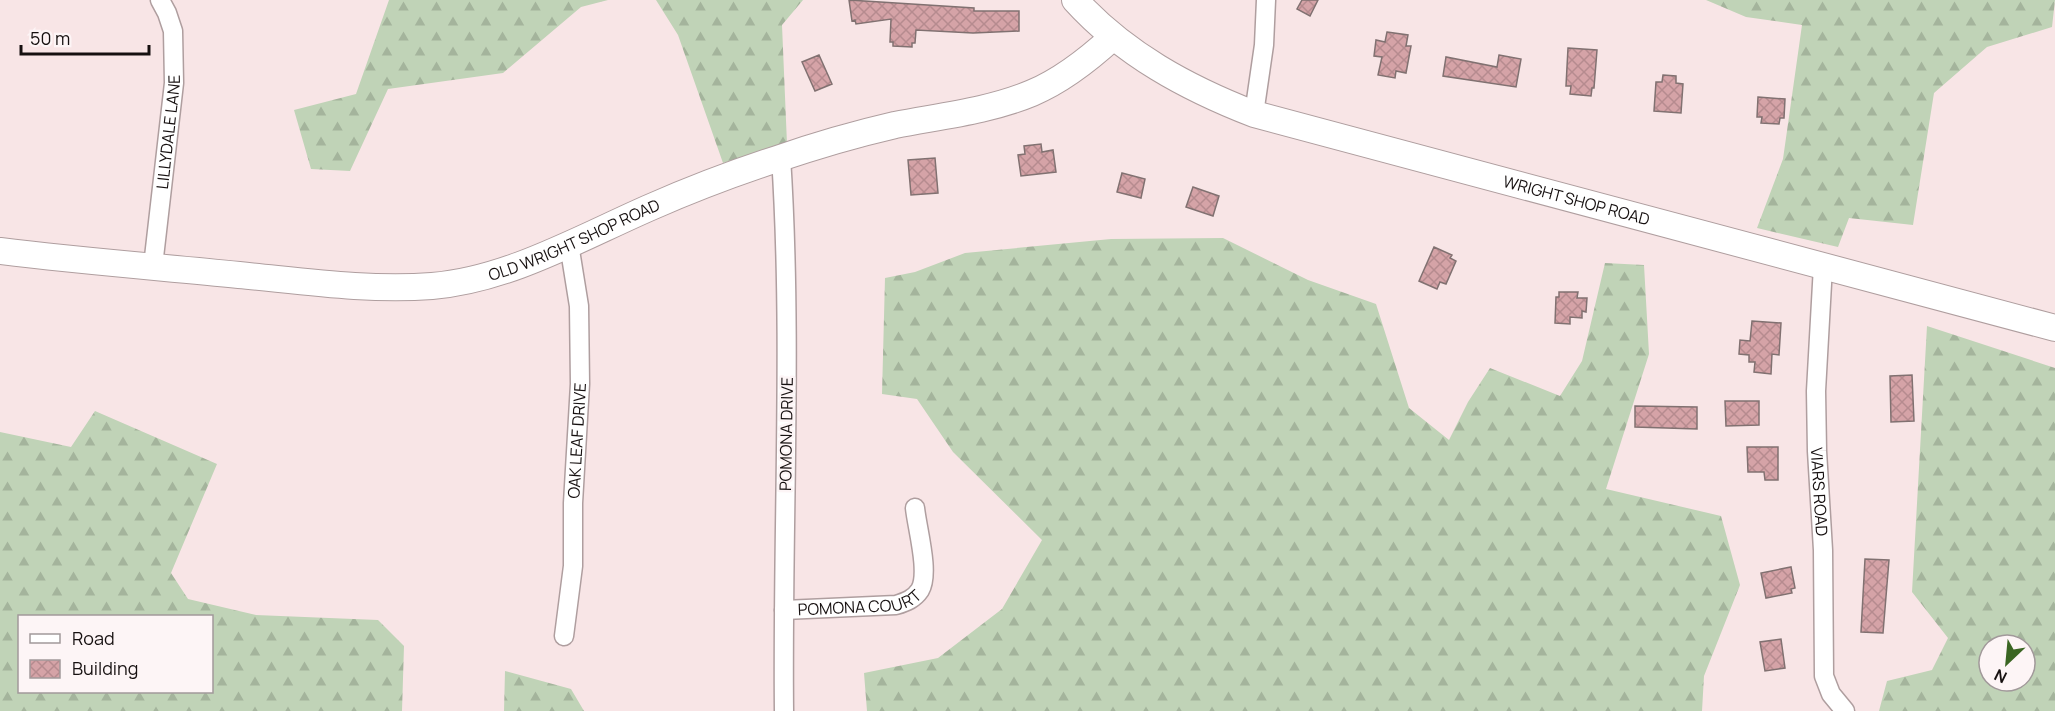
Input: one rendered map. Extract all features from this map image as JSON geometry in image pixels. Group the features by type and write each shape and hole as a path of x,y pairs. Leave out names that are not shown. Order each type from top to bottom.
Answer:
{"street":[{"name":"LILLYDALE LANE","path":"153,266 174,72 173,31 160,0"},
{"name":"WRIGHT SHOP ROAD","path":"1075,0 1113,37 1148,62 1215,99 1254,114 2055,328"},
{"path":"1254,114 1266,0"},
{"name":"OLD WRIGHT SHOP ROAD","path":"0,251 338,284 400,287 433,286 471,280 569,244 661,203 781,157 893,126 950,115 1032,93 1089,59 1113,37"},
{"name":"POMONA DRIVE","path":"781,157 787,337 784,711"},
{"name":"OAK LEAF DRIVE","path":"564,636 573,566 573,503 580,384 579,306 569,244"},
{"name":"VIARS ROAD","path":"1823,266 1816,401 1823,550 1824,676 1831,694 1845,711"},
{"name":"POMONA COURT","path":"784,610 896,605 911,600 920,589 924,574 915,508"}],"green space":[{"path":"389,0 608,0 581,7 503,73 388,89 350,171 311,169 294,110 356,94"},
{"path":"656,0 803,0 782,25 787,144 723,163 678,35"},
{"path":"1706,0 2055,0 2052,27 1987,47 1934,93 1913,225 1849,218 1838,247 1757,228 1783,159 1802,25 1746,17"},
{"path":"1223,238 1308,280 1376,304 1409,408 1449,440 1468,402 1490,368 1560,396 1582,361 1605,263 1644,265 1649,354 1606,489 1721,516 1740,585 1704,676 1702,711 867,711 864,673 938,658 1002,609 1042,540 953,452 917,399 882,394 885,278 915,272 965,253 1111,239"},
{"path":"1927,326 2055,368 2055,711 1879,711 1887,681 1932,670 1948,638 1912,592"},
{"path":"95,411 217,464 171,573 188,599 256,615 378,620 404,646 402,711 0,711 0,432 71,447"},
{"path":"505,671 571,689 584,711 504,711"}],"building":[{"path":"849,0 974,8 974,11 1019,11 1019,31 973,33 916,30 915,43 912,43 912,47 893,46 893,42 890,42 891,19 856,24 855,20 852,21"},
{"path":"1302,0 1318,0 1310,16 1297,9"},
{"path":"1387,32 1408,35 1406,46 1411,46 1406,73 1396,71 1395,78 1378,75 1382,57 1374,56 1376,40 1385,42"},
{"path":"1568,48 1597,50 1594,88 1592,88 1591,96 1570,94 1571,86 1566,86"},
{"path":"819,55 832,84 815,91 802,62"},
{"path":"1499,55 1521,59 1516,87 1443,76 1446,57 1497,67"},
{"path":"1663,75 1676,76 1676,83 1683,84 1681,113 1654,111 1656,82 1662,82"},
{"path":"1758,97 1785,99 1784,118 1780,118 1779,124 1761,123 1762,117 1757,117"},
{"path":"1041,144 1042,152 1053,150 1056,172 1021,176 1018,155 1025,154 1024,146"},
{"path":"935,158 938,193 911,195 908,160"},
{"path":"1122,173 1145,179 1141,198 1117,192"},
{"path":"1193,187 1219,196 1213,216 1186,207"},
{"path":"1434,247 1452,255 1450,258 1456,261 1446,284 1440,282 1437,289 1419,281"},
{"path":"1559,292 1578,292 1577,298 1587,298 1586,312 1582,311 1582,318 1570,317 1570,324 1555,323 1556,297 1559,297"},
{"path":"1752,321 1781,323 1779,355 1772,354 1771,374 1754,372 1755,362 1749,362 1749,355 1739,354 1740,340 1750,341"},
{"path":"1912,375 1914,421 1891,422 1890,376"},
{"path":"1725,401 1759,401 1759,425 1726,426"},
{"path":"1635,406 1697,407 1697,429 1635,427"},
{"path":"1747,447 1778,447 1778,480 1765,480 1764,472 1748,472"},
{"path":"1865,559 1889,560 1883,633 1861,632"},
{"path":"1791,567 1795,588 1791,589 1792,593 1766,598 1761,573"},
{"path":"1781,639 1785,668 1765,671 1760,642"}]}
